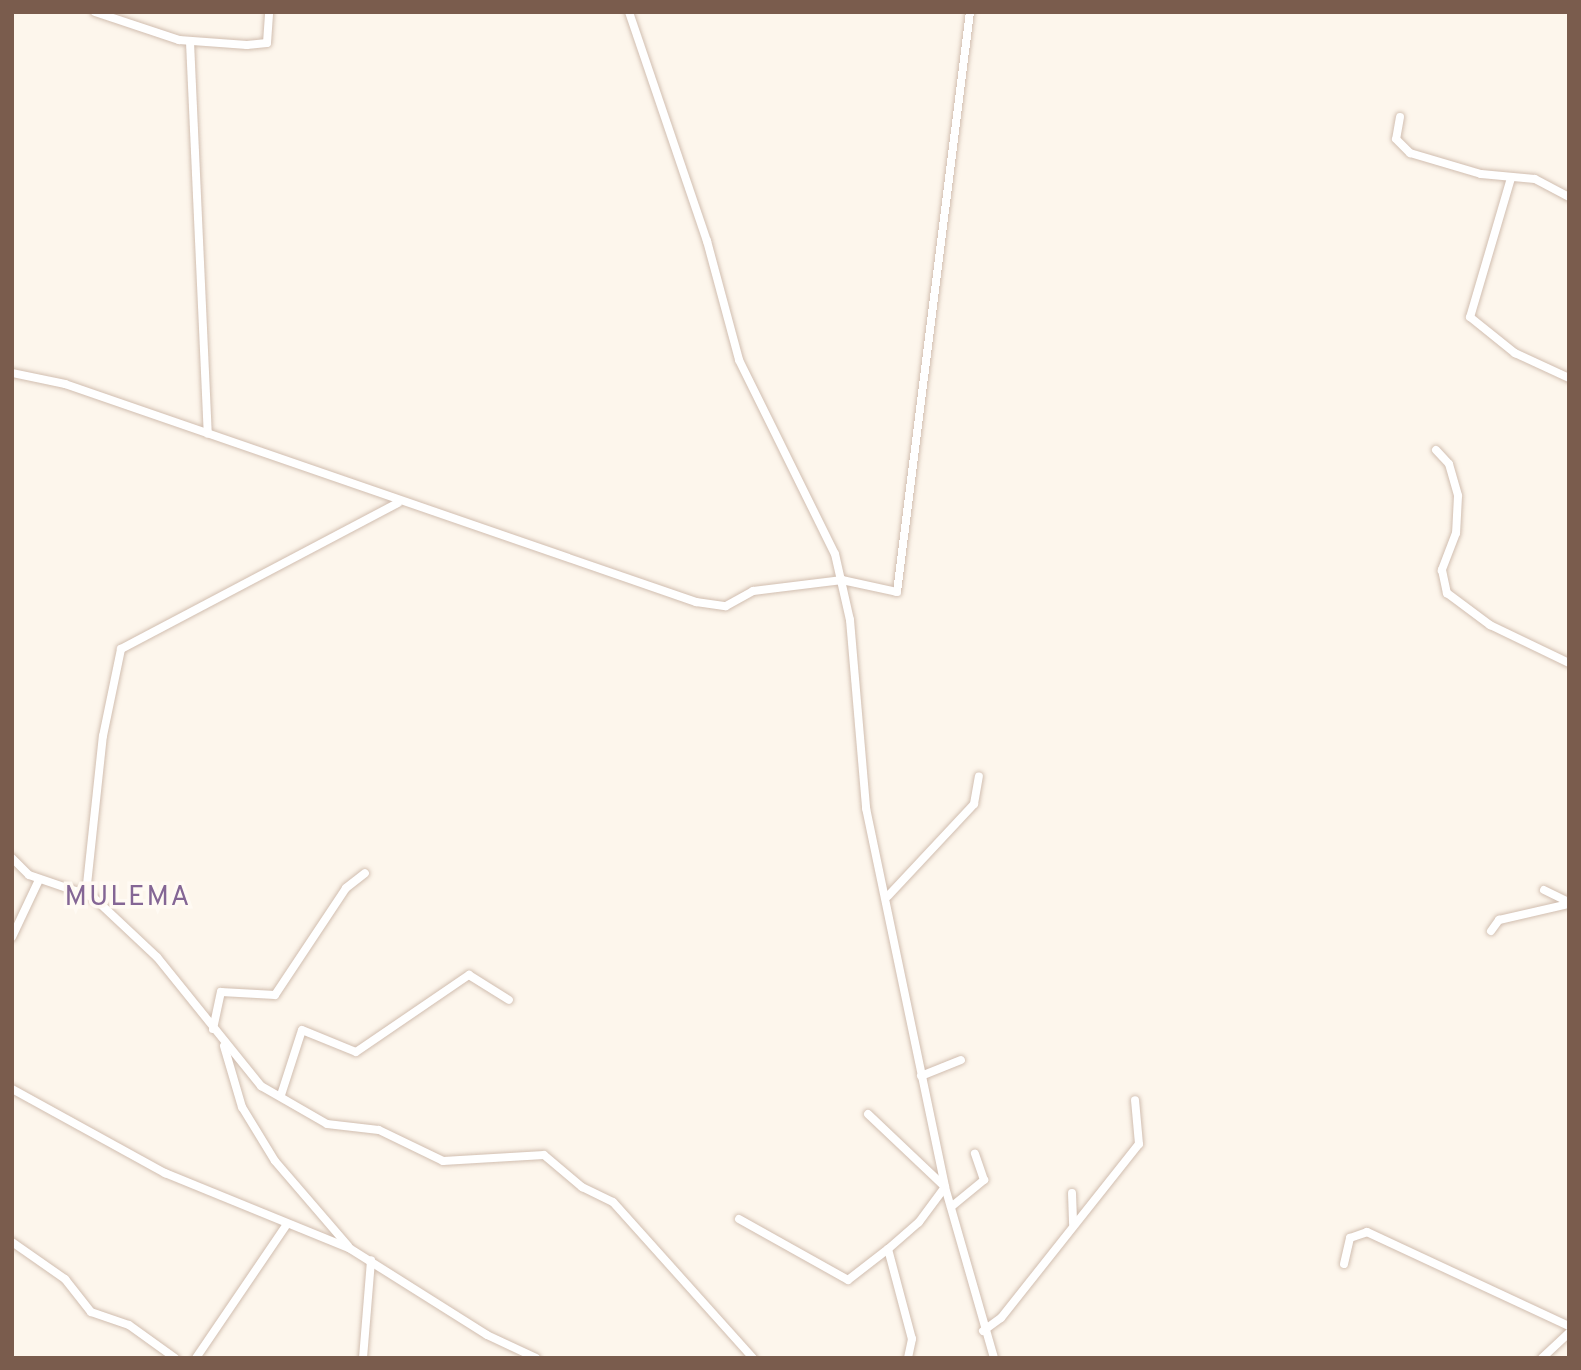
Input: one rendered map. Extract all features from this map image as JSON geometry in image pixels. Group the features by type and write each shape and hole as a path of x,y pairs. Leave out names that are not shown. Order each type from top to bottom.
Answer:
{"street":[{"path":"95,12 190,42 267,43 269,12"},
{"path":"629,12 707,241 739,360 824,527 842,580 863,792 888,896 921,1076 945,1187 983,1331 994,1358"},
{"path":"12,373 65,384 398,503 714,606 752,591 842,580 888,594 900,585 970,12"},
{"path":"190,42 208,434"},
{"path":"1400,117 1395,139 1410,153 1511,178 1535,179 1569,197"},
{"path":"1511,178 1470,317 1515,353 1569,378"},
{"path":"1436,450 1449,464 1458,496 1456,533 1442,569 1447,593 1490,625 1569,663"},
{"path":"86,894 103,736 121,649 398,503"},
{"path":"888,896 974,804 979,776"},
{"path":"12,858 40,880 86,894 158,957 261,1086 281,1095 327,1124 380,1130 443,1161 544,1155 582,1187 613,1202 753,1358"},
{"path":"213,1029 221,992 275,995 345,888 365,873"},
{"path":"12,937 40,880"},
{"path":"1544,890 1569,903"},
{"path":"1491,931 1499,920 1569,903"},
{"path":"281,1095 302,1030 356,1052 469,975 509,1000"},
{"path":"222,1040 242,1107 275,1161 349,1248"},
{"path":"921,1076 961,1060"},
{"path":"12,1089 164,1173 349,1248 487,1335 536,1358"},
{"path":"983,1331 1001,1318 1139,1144 1135,1100"},
{"path":"868,1114 945,1187"},
{"path":"951,1207 984,1181 975,1154"},
{"path":"739,1219 848,1280 919,1222 945,1187"},
{"path":"1072,1193 1073,1224"},
{"path":"196,1358 287,1224"},
{"path":"1344,1264 1350,1238 1367,1232 1569,1326"},
{"path":"12,1242 65,1279 91,1312 129,1325 174,1358"},
{"path":"887,1249 912,1339 908,1358"},
{"path":"363,1358 371,1260"},
{"path":"1542,1358 1569,1333"}],"district":[{"name":"MULEMA","path":"128,898"}]}
